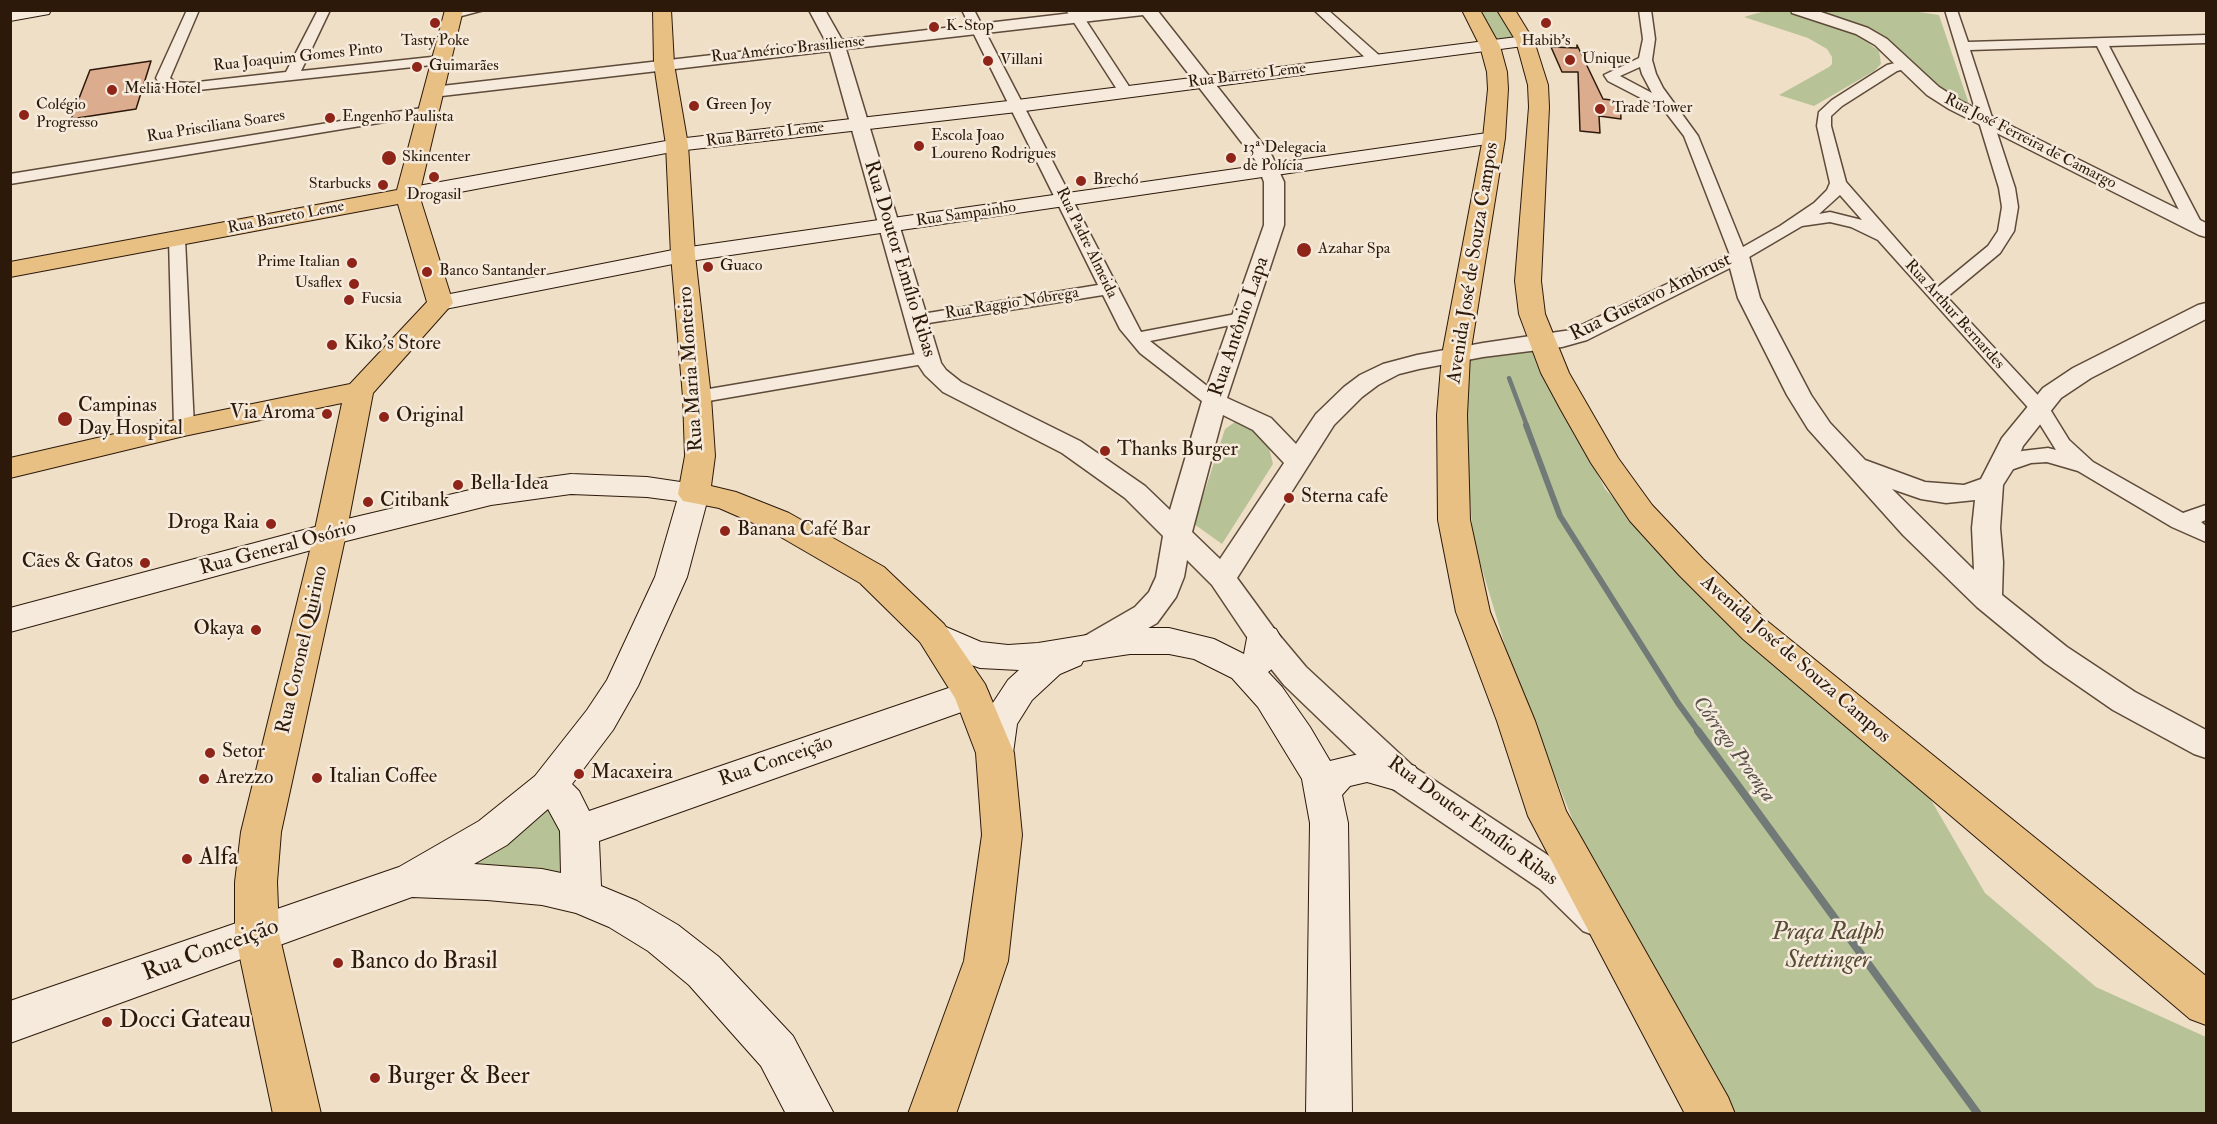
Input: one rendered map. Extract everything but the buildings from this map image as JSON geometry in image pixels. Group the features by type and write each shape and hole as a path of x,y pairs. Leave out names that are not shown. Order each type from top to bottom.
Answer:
{"main road":[{"path":"10,15 43,10"},
{"name":"Rua Maria Monteiro","path":"412,880 494,833 548,787 600,720 621,686 671,577 694,494 700,456 697,397 683,255 677,146 664,64 662,10"},
{"name":"Avenida José de Souza Campos","path":"1471,10 1490,46 1497,80 1494,138 1456,355 1452,415 1454,520 1473,612 1516,721 1548,816 1711,1113"},
{"name":"Avenida José de Souza Campos","path":"1506,10 1526,41 1538,85 1528,281 1532,314 1542,343 1575,410 1606,463 1641,513 1690,567 1755,630 2206,1004"},
{"path":"10,468 184,427 359,390 440,303 407,195 454,12"},
{"name":"Rua Barreto Leme","path":"10,270 677,146 1017,106 1526,41"},
{"path":"1494,138 1515,137 1524,142 1534,194"},
{"name":"Rua Sampainho","path":"440,303 683,255 1494,138"},
{"name":"Rua Coronel Quirino","path":"297,1113 257,934 256,882 261,832 330,534 359,390"},
{"name":"Rua General Osório","path":"10,620 330,534 490,495 534,488 611,484 694,494 725,499 778,521 872,575 932,633 972,694 994,753 1002,835 986,961 932,1113"},
{"path":"932,633 957,647 972,652 1008,657 1038,656 1094,645 1130,641 1169,640 1202,648 1244,669 1270,698 1297,737 1320,778 1329,823 1329,1113"},
{"path":"1244,669 1254,665 1263,657 1264,638"},
{"path":"994,753 999,721 1020,690 1048,665 1094,645"},
{"name":"Rua Conceição","path":"579,831 972,694"},
{"path":"1323,791 1339,773 1367,767 1402,777"},
{"path":"548,787 566,802 579,831 581,896"},
{"path":"412,880 531,886 581,896 623,914 663,938 704,971 777,1051 811,1113"},
{"name":"Rua Conceição","path":"10,1022 412,880"}],"street":[{"name":"Rua Joaquim Gomes Pinto","path":"193,10 164,78 166,83 172,86 189,87 441,60"},
{"path":"292,75 324,10"},
{"path":"454,12 478,10"},
{"name":"Rua Doutor Emílio Ribas","path":"817,10 836,44 927,358 937,375 952,387 1071,447 1135,492 1222,578 1264,638 1295,675 1402,777 1513,849 1553,878 1619,943"},
{"name":"Rua Padre Almeida","path":"968,10 1108,289 1137,338 1214,401 1262,424"},
{"name":"Rua Américo Brasiliense","path":"430,101 664,64 978,29 1074,14 1146,10"},
{"name":"Rua Antônio Lapa","path":"1094,645 1146,615 1161,597 1170,577 1177,535 1214,401 1274,225 1274,190 1271,170 1244,130 1146,10"},
{"path":"1320,10 1376,60"},
{"path":"1645,10 1649,39 1645,60 1656,89 1691,136 1738,256 1749,298 1780,360 1821,429 1913,528 1987,599 2056,654 2124,701 2206,745"},
{"name":"Rua José Ferreira de Camargo","path":"1798,10 1862,32 1881,42 1933,91 1986,122 2201,229"},
{"path":"1937,297 1994,249 2006,231 2010,207 2007,188 1951,10"},
{"path":"1074,14 1125,91"},
{"path":"1962,46 2206,39"},
{"path":"2101,42 2201,229"},
{"path":"1645,60 1612,74 1613,78 1672,109"},
{"name":"Rua Arthur Bernardes","path":"1903,65 1892,68 1837,103 1824,115 1824,126 1838,183 1937,297 2041,410 2061,444 2086,467 2206,535"},
{"name":"Rua Prisciliana Soares","path":"10,179 430,101"},
{"name":"Rua Gustavo Ambrust","path":"1222,578 1325,420 1353,392 1391,369 1456,355 1542,343 1579,335 1738,256 1797,222 1820,206 1834,192 1838,183"},
{"path":"1797,222 1817,218 1845,220 1871,231 1892,246"},
{"path":"177,239 184,427"},
{"name":"Rua Raggio Nóbrega","path":"916,320 1108,289"},
{"path":"1987,599 1989,562 1986,528 1996,476 2012,444 2041,410 2052,393 2082,373 2206,310"},
{"path":"1137,338 1241,318"},
{"path":"697,397 927,358"},
{"path":"1262,424 1285,426 1325,420"},
{"path":"1262,424 1298,462"},
{"path":"1853,464 1921,490 1966,494 2029,456 2048,456 2086,467"},
{"path":"2180,522 2206,512"}],"green space":[{"path":"1906,10 1939,15 1970,107 1940,88 1897,52 1811,11"},
{"path":"1475,11 1500,11 1520,40 1495,43"},
{"path":"1765,11 1786,11 1855,33 1879,51 1881,64 1874,71 1814,106 1779,95 1829,67 1832,64 1832,57 1827,49 1808,38 1744,17"},
{"name":"Praça Ralph Stettinger","path":"1535,350 1605,489 1731,622 1920,781 1985,893 2096,987 2206,1037 2206,1113 1733,1113 1580,838 1513,672 1473,539 1464,419 1467,356"},
{"path":"1235,422 1257,433 1269,448 1273,464 1222,544 1194,524 1225,429"},
{"path":"544,802 564,834 566,878 453,868"}],"waterway":[{"name":"Córrego Proença","path":"1509,378 1527,426"},
{"name":"Córrego Proença","path":"1526,425 1560,516 1678,703 1699,732"},
{"name":"Córrego Proença","path":"1698,731 1978,1114"}],"place":[{"name":"Tasty Poke","path":"435,23"},
{"name":"Habib's","path":"1546,23"},
{"name":"K-Stop","path":"934,27"},
{"name":"Unique","path":"1570,60"},
{"name":"Villani","path":"988,61"},
{"name":"Guimarães","path":"417,67"},
{"name":"Meliã Hotel","path":"112,90"},
{"name":"Green Joy","path":"694,106"},
{"name":"Trade Tower","path":"1600,109"},
{"name":"Colégio Progresso","path":"24,115"},
{"name":"Engenho Paulista","path":"330,118"},
{"name":"Escola Joao Loureno Rodrigues","path":"919,146"},
{"name":"Skincenter","path":"389,158"},
{"name":"13ª Delegacia de Polícia","path":"1231,158"},
{"name":"Drogasil","path":"434,177"},
{"name":"Brechó","path":"1081,181"},
{"name":"Starbucks","path":"383,185"},
{"name":"Azahar Spa","path":"1304,250"},
{"name":"Prime Italian","path":"352,263"},
{"name":"Guaco","path":"708,267"},
{"name":"Banco Santander","path":"427,272"},
{"name":"Usaflex","path":"354,284"},
{"name":"Fucsia","path":"349,300"},
{"name":"Kiko's Store","path":"332,345"},
{"name":"Via Aroma","path":"327,414"},
{"name":"Original","path":"384,417"},
{"name":"Campinas Day Hospital","path":"65,419"},
{"name":"Thanks Burger","path":"1105,451"},
{"name":"Bella Idea","path":"458,485"},
{"name":"Sterna cafe","path":"1289,498"},
{"name":"Citibank","path":"368,502"},
{"name":"Droga Raia","path":"271,524"},
{"name":"Banana Café Bar","path":"725,531"},
{"name":"Cães & Gatos","path":"145,563"},
{"name":"Okaya","path":"256,630"},
{"name":"Setor","path":"210,753"},
{"name":"Macaxeira","path":"579,774"},
{"name":"Italian Coffee","path":"317,778"},
{"name":"Arezzo","path":"204,779"},
{"name":"Alfa","path":"187,859"},
{"name":"Banco do Brasil","path":"338,963"},
{"name":"Docci Gateau","path":"107,1022"},
{"name":"Burger & Beer","path":"375,1078"}]}
